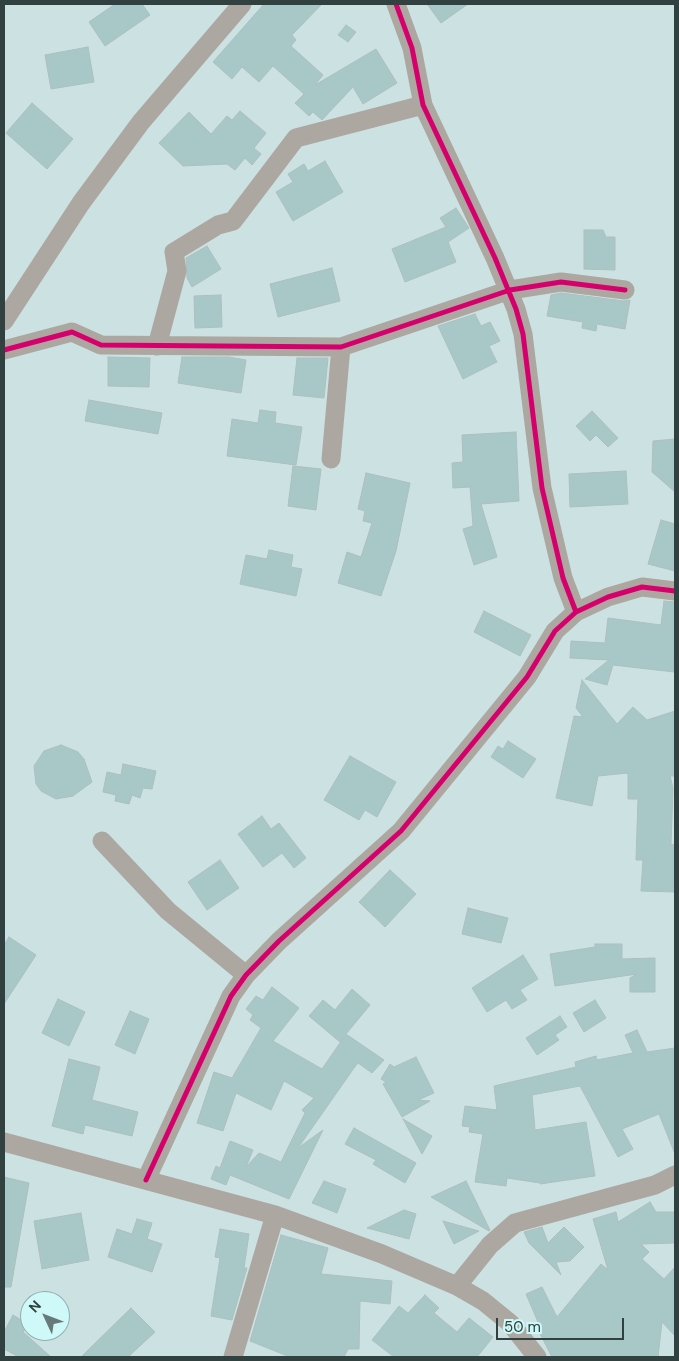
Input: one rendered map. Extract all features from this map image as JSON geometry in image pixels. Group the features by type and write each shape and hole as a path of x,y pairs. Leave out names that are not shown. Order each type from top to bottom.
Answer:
{"street":[{"path":"4,321 81,203 141,122 242,4"},
{"path":"396,4 412,48 423,104 510,290 523,334 542,488 563,578 576,612"},
{"path":"157,346 177,270 174,252 218,225 233,221 296,138 423,104"},
{"path":"4,350 72,332 101,345 341,346 510,290 561,282 625,290"},
{"path":"331,459 341,346"},
{"path":"146,1180 231,996 246,975 278,941 401,831 527,677 555,631 576,612 608,597 642,587 675,591"},
{"path":"102,841 168,911 246,975"},
{"path":"4,1142 275,1215 382,1254 457,1286 483,1301 510,1323 537,1357"},
{"path":"457,1286 490,1245 515,1223 655,1185 675,1175"},
{"path":"233,1357 275,1215"}],"building":[{"path":"115,4 142,4 150,15 105,46 89,22"},
{"path":"264,4 322,4 292,35 296,40 291,46 323,75 315,85 376,49 397,83 363,104 353,87 322,120 313,112 309,116 295,103 304,94 273,66 259,82 242,67 232,79 213,62"},
{"path":"427,4 468,4 441,23"},
{"path":"346,25 356,32 348,42 338,35"},
{"path":"88,47 94,82 51,89 45,55"},
{"path":"32,103 73,139 47,169 6,133"},
{"path":"240,111 266,133 254,148 261,154 252,165 245,158 235,170 227,164 183,166 159,143 189,112 211,134 227,116 232,120"},
{"path":"325,161 343,192 293,221 276,192 293,182 288,174 304,164 308,171"},
{"path":"456,208 469,228 448,242 456,262 405,282 392,249 446,227 440,218"},
{"path":"584,230 603,230 606,237 615,237 615,270 584,269"},
{"path":"207,246 221,269 192,287 187,278 186,258"},
{"path":"332,268 340,301 278,317 270,284"},
{"path":"561,293 624,301 630,300 625,329 597,324 596,331 582,328 583,322 547,316 551,295"},
{"path":"221,295 222,327 195,328 194,296"},
{"path":"475,314 481,326 490,322 500,341 489,346 497,362 463,379 438,326"},
{"path":"108,357 150,358 149,387 108,386"},
{"path":"182,357 229,357 246,360 241,393 178,383"},
{"path":"297,358 328,358 324,398 293,395"},
{"path":"89,400 162,413 158,434 85,421"},
{"path":"260,410 276,412 275,423 302,427 296,465 227,456 232,419 258,423"},
{"path":"592,411 618,438 608,447 596,435 590,441 576,426"},
{"path":"516,432 519,501 481,504 497,557 474,565 463,529 473,526 470,487 453,488 452,463 463,462 462,435"},
{"path":"675,439 675,492 652,472 653,441"},
{"path":"293,466 321,469 316,510 288,506"},
{"path":"626,471 628,504 570,507 569,474"},
{"path":"366,473 410,483 396,551 381,596 338,583 347,552 361,557 372,523 363,521 365,511 358,509"},
{"path":"661,520 675,524 675,571 648,564"},
{"path":"269,550 293,555 291,567 302,569 296,596 240,584 246,555 267,559"},
{"path":"664,601 675,602 674,672 613,665 607,685 585,679 609,660 570,658 571,641 605,643 608,618 661,625"},
{"path":"484,611 531,635 520,656 474,632"},
{"path":"582,680 617,724 633,707 647,720 675,711 675,776 670,776 673,788 671,845 675,844 675,892 641,891 643,860 636,860 638,799 628,799 628,773 598,776 592,806 556,798 574,716 583,717 576,708"},
{"path":"508,741 536,759 523,778 491,757 498,746 503,749"},
{"path":"61,745 78,752 84,759 92,782 73,796 56,799 41,791 36,784 34,766 44,751"},
{"path":"350,756 396,782 377,817 365,810 359,820 324,800"},
{"path":"123,764 156,771 152,789 143,788 140,798 132,795 129,804 115,801 116,795 103,792 107,772 121,775"},
{"path":"262,816 271,829 279,823 306,858 294,868 282,853 263,867 238,834"},
{"path":"220,860 239,888 207,910 188,882"},
{"path":"390,870 416,894 385,927 359,902"},
{"path":"468,908 508,918 501,943 462,934"},
{"path":"9,937 36,955 4,1004 4,945"},
{"path":"595,944 622,944 622,959 655,958 655,992 630,992 630,978 637,974 555,986 550,954 595,947"},
{"path":"523,955 538,979 520,990 527,1000 512,1009 506,1000 487,1012 472,988"},
{"path":"272,987 299,1008 273,1041 322,1069 344,1037 340,1042 309,1016 323,1000 335,1010 352,989 370,1005 346,1034 384,1060 372,1073 358,1063 298,1148 323,1130 289,1199 230,1175 226,1185 211,1179 216,1166 220,1168 230,1141 253,1150 246,1167 259,1153 281,1162 305,1113 302,1110 314,1098 284,1081 271,1110 236,1093 223,1131 197,1123 214,1072 232,1078 261,1028 250,1020 253,1015 246,1009 256,996 263,1000"},
{"path":"58,999 85,1012 69,1046 42,1033"},
{"path":"595,1000 606,1018 584,1032 573,1013"},
{"path":"130,1011 149,1019 135,1054 115,1045"},
{"path":"560,1016 567,1027 555,1035 559,1040 537,1055 526,1038"},
{"path":"637,1030 647,1052 675,1048 675,1154 659,1114 622,1129 633,1149 618,1157 580,1086 532,1095 535,1130 586,1122 595,1176 540,1184 507,1178 506,1186 475,1182 483,1134 469,1132 470,1127 462,1126 465,1106 497,1110 494,1086 576,1067 575,1062 596,1056 597,1060 633,1053 625,1035"},
{"path":"416,1057 434,1093 418,1100 430,1101 402,1117 383,1084 386,1082 381,1079 390,1064 394,1067"},
{"path":"69,1059 100,1067 92,1100 138,1112 132,1136 85,1125 83,1134 52,1126"},
{"path":"403,1119 432,1136 422,1154"},
{"path":"354,1128 416,1163 405,1183 373,1164 376,1160 345,1144"},
{"path":"4,1177 29,1183 11,1287 4,1287"},
{"path":"324,1181 346,1189 337,1213 312,1203"},
{"path":"466,1181 490,1230 489,1231 431,1197"},
{"path":"650,1202 656,1212 675,1212 675,1243 641,1244 649,1252 642,1259 664,1279 675,1267 675,1336 662,1322 658,1357 552,1357 535,1324 538,1322 526,1294 542,1287 557,1317 601,1264 608,1270 593,1219 616,1212 618,1222"},
{"path":"404,1210 416,1214 409,1239 367,1228"},
{"path":"81,1213 89,1260 42,1269 34,1221"},
{"path":"137,1219 152,1223 147,1239 162,1244 152,1272 108,1257 117,1229 132,1234"},
{"path":"443,1221 479,1231 454,1244"},
{"path":"542,1227 548,1243 564,1227 584,1247 570,1261 556,1262 561,1275 529,1243 524,1232"},
{"path":"220,1229 249,1234 244,1268 247,1268 232,1320 211,1316 220,1258 215,1257"},
{"path":"281,1235 328,1248 321,1274 392,1281 390,1304 360,1301 359,1349 348,1349 344,1357 290,1357 250,1341"},
{"path":"425,1295 439,1308 434,1313 457,1332 469,1318 493,1337 477,1357 394,1357 372,1340 399,1306 408,1313"},
{"path":"131,1308 155,1332 128,1357 81,1357"},
{"path":"13,1315 20,1319 20,1341 33,1341 51,1357 19,1357 4,1349 4,1332"}],"cycle path":[{"path":"396,4 412,48 423,105 495,258 516,309 523,334 542,488 563,578 576,612"},
{"path":"4,350 72,332 101,345 341,347 510,290 561,282 625,290"},
{"path":"146,1180 231,996 246,975 279,941 401,831 527,677 555,631 576,612 608,597 642,587 675,591"}]}
